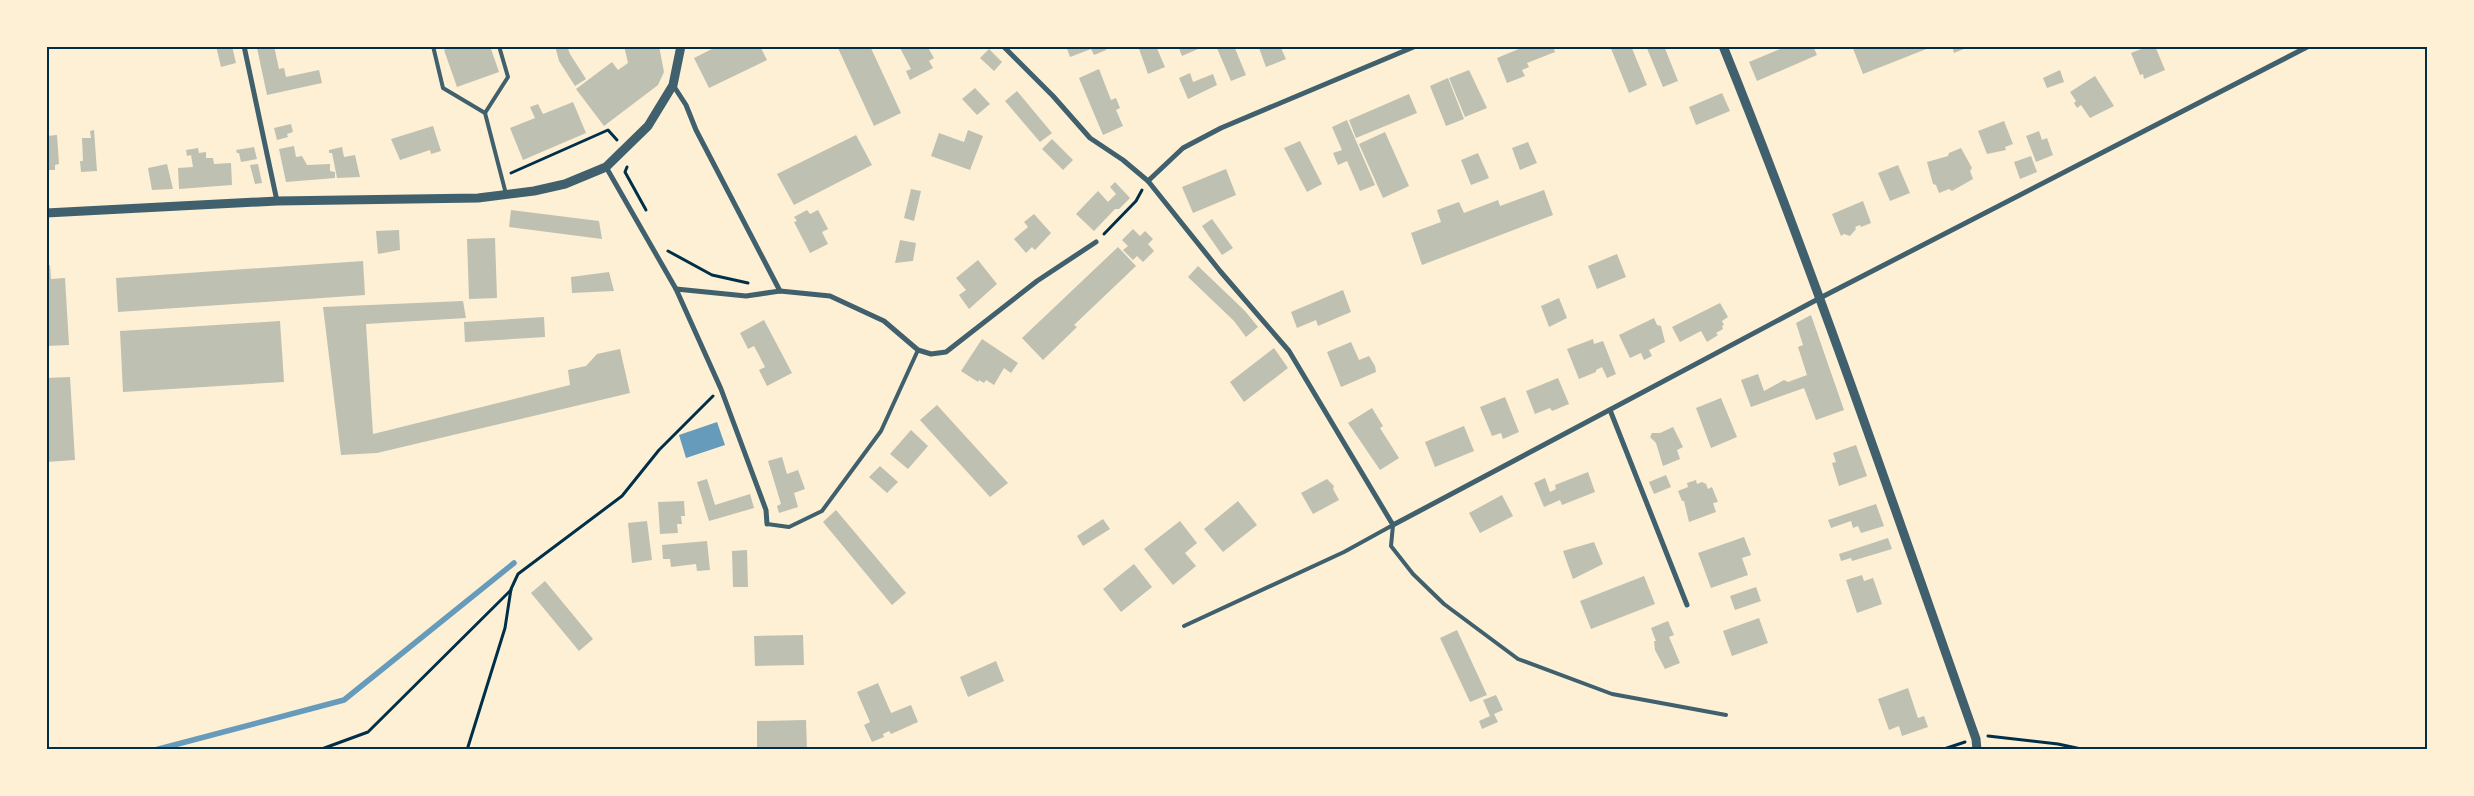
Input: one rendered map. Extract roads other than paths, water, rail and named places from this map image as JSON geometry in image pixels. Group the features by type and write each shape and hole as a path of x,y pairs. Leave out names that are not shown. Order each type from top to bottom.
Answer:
{"street":[{"path":"244,46 278,201"},
{"path":"46,213 278,201 506,196 565,184 606,167 648,126 673,85 681,46"},
{"path":"1003,46 1053,96 1090,138 1123,160 1148,181 1220,271 1289,351 1393,525 1820,298 2309,46"},
{"path":"1148,181 1183,148 1221,128 1416,46"},
{"path":"1724,46 1774,171 1820,298 1976,739 1977,750"},
{"path":"673,85 686,105 696,130 780,291"},
{"path":"606,167 676,288 721,389 766,510 767,524"},
{"path":"676,288 746,296 780,291 830,296 884,321 918,350 931,354 946,352 1037,281 1096,242"},
{"path":"1610,410 1687,606"}],"lane":[{"path":"433,46 443,88 485,113 506,196"},
{"path":"485,113 508,77 499,46"},
{"path":"767,524 788,527 822,511 881,431 918,350"},
{"path":"1184,626 1344,552 1393,525"},
{"path":"1393,525 1391,546 1413,574 1444,604 1518,659 1612,694 1726,715"}],"water":[{"path":"717,422 725,445 686,458 679,435"}],"waterway":[{"path":"155,750 344,700 514,563"}]}
